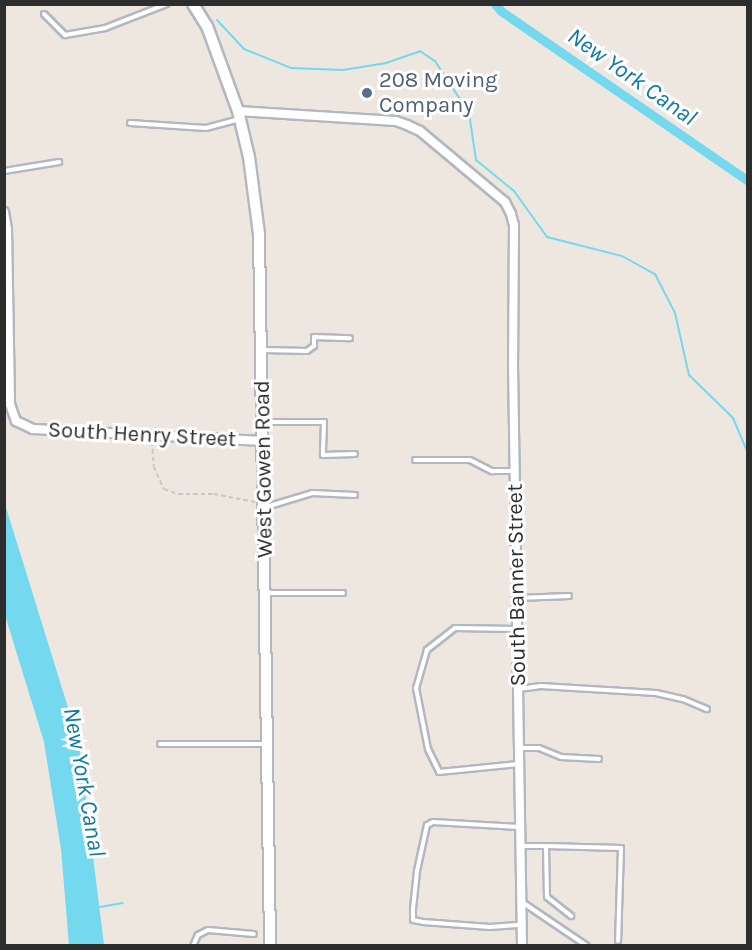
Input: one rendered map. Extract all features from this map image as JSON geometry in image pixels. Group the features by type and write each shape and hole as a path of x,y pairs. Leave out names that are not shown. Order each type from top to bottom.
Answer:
{"street":[{"name":"West Gowen Road","path":"193,4 204,21 238,115 256,199 262,269 270,945"},
{"name":"South Banner Street","path":"238,115 396,121 407,125 420,131 505,202 514,225 522,945"},
{"name":"South Henry Street","path":"4,212 7,229 10,404 16,421 33,429 264,441"}],"lane":[{"path":"44,14 65,35 105,28 167,4"},
{"path":"130,123 206,128 238,115"},
{"path":"4,171 58,162"},
{"path":"263,350 307,351 314,346 314,338 350,338"},
{"path":"264,422 324,422 323,455 355,454"},
{"path":"415,460 470,460 492,471 515,471"},
{"path":"265,505 312,493 355,495"},
{"path":"266,592 343,593"},
{"path":"517,598 568,596"},
{"path":"517,629 455,628 427,650 416,688 428,749 439,772 519,764"},
{"path":"518,689 541,686 656,693 683,699 707,709"},
{"path":"160,744 268,744"},
{"path":"519,748 539,748 561,757 599,759"},
{"path":"520,827 433,822 427,825 418,862 412,909 413,920 423,922 490,927 522,925"},
{"path":"520,846 621,848 618,941"},
{"path":"546,846 547,897 571,916"},
{"path":"521,902 587,945"},
{"path":"194,945 198,935 208,930 254,934"}],"path":[{"path":"152,436 154,467 164,489 178,494 214,494 265,505"}],"water":[{"path":"4,501 79,743 104,945 69,945 61,849 44,742 5,615"}],"waterway":[{"name":"New York Canal","path":"495,4 501,11 748,181"},
{"path":"217,20 244,49 291,68 343,70 386,63 420,51 435,61 469,113 476,160 514,191 547,237 622,256 655,274 675,313 689,375 733,418 748,454"},
{"path":"100,907 123,903"}],"place":[{"name":"208 Moving Company","path":"367,93"}]}
